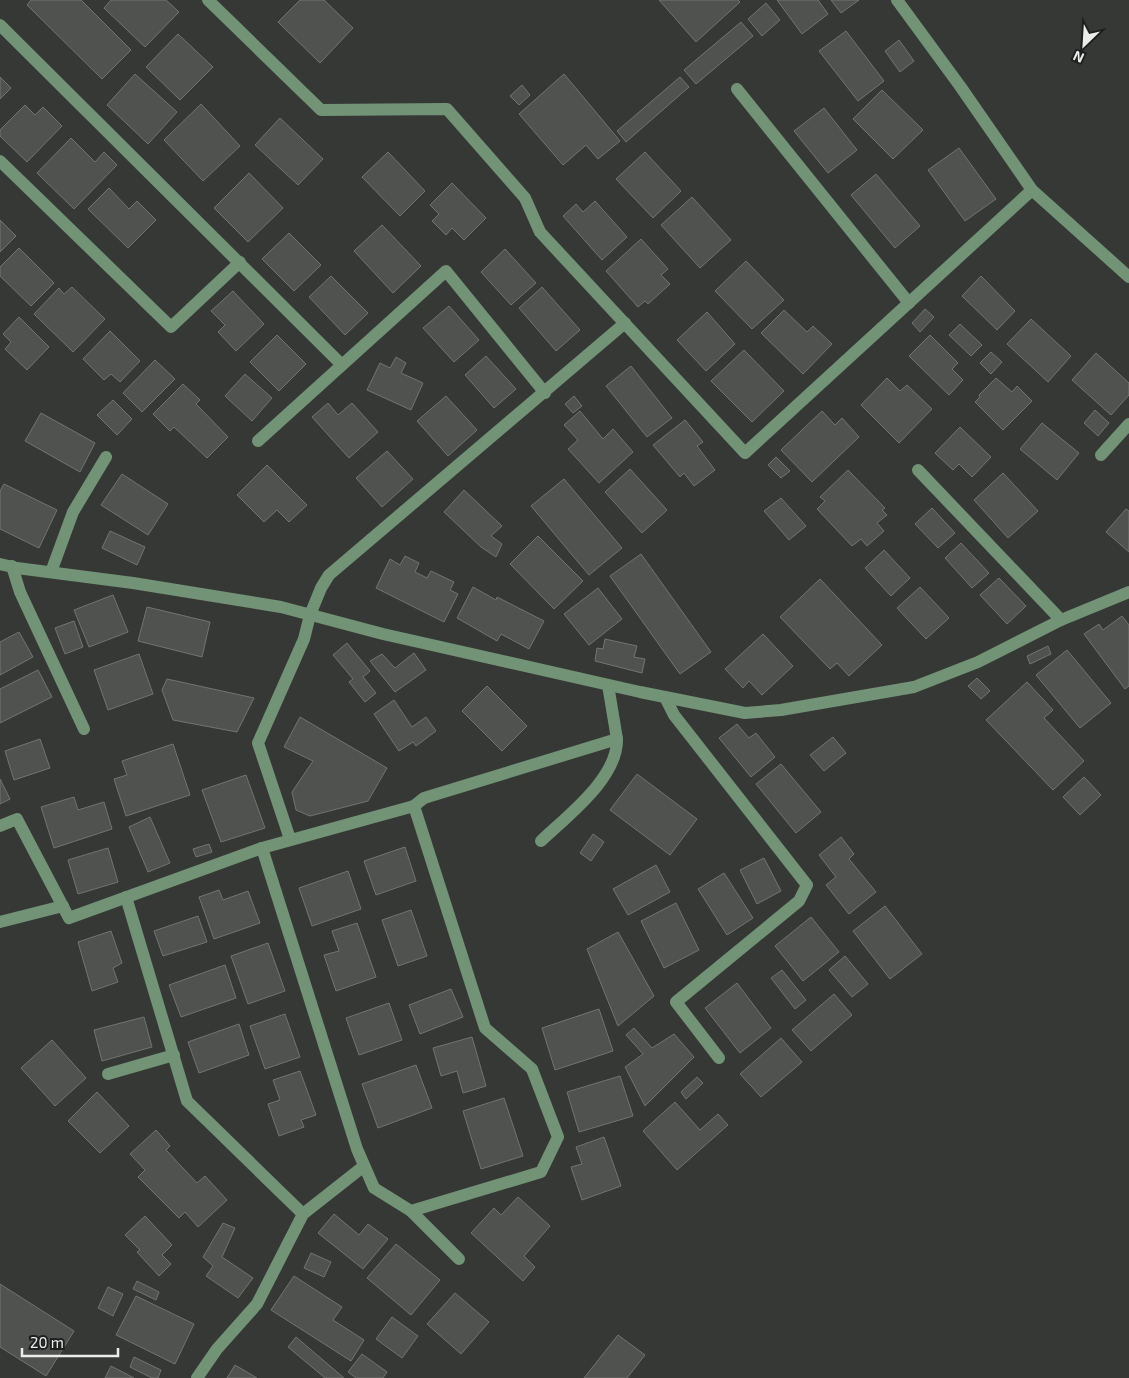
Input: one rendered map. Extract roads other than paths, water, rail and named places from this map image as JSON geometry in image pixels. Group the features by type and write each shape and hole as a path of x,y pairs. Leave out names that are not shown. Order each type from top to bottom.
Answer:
{"street":[{"path":"208,0 321,110 447,109 525,198 540,232 745,453 1032,190"},
{"path":"897,0 960,86 1032,190 1129,277"},
{"path":"0,25 342,365"},
{"path":"737,89 909,303"},
{"path":"0,161 171,327 240,262"},
{"path":"258,440 446,271 544,393"},
{"path":"290,839 258,743 304,639 310,614 320,588 329,575 625,323"},
{"path":"1100,455 1129,424"},
{"path":"50,572 73,512 106,457"},
{"path":"918,470 1061,620"},
{"path":"6,565 280,607 383,634 608,685 745,713 781,710 914,687 978,662 1061,620 1129,592"},
{"path":"6,565 84,729"},
{"path":"542,841 591,793 613,760 617,739 608,685"},
{"path":"664,697 674,715 808,885 799,901 676,1002 719,1058"},
{"path":"0,826 17,820 69,918 262,848 414,806 424,798 617,739"},
{"path":"411,1211 541,1172 558,1137 532,1069 485,1028 414,806"},
{"path":"262,848 357,1149 374,1188 411,1211 459,1259"},
{"path":"126,897 187,1101 302,1214"},
{"path":"0,922 63,906"},
{"path":"108,1074 174,1055"},
{"path":"197,1378 217,1349 257,1304 302,1214 364,1166"}]}
